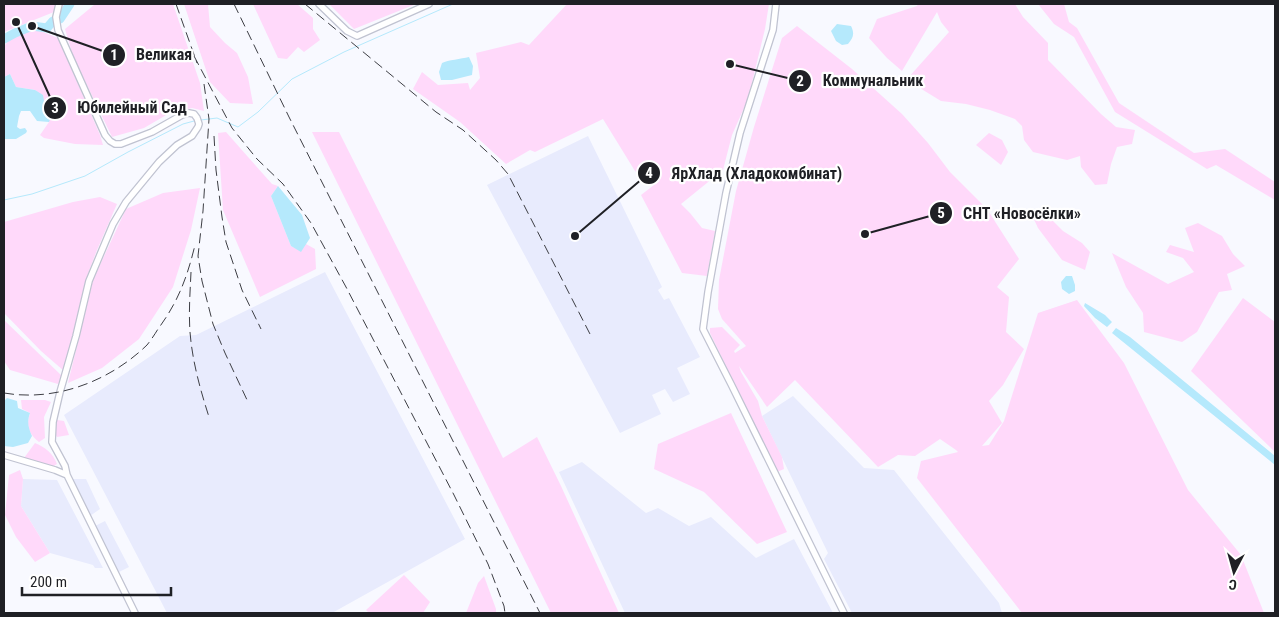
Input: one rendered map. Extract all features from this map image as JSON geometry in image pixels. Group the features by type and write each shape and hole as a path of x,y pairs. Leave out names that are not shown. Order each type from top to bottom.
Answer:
{"street":[{"path":"59,4 56,17 58,30 105,135 110,141 115,144 121,144 152,132 189,113 194,114 199,124 192,136 177,145 159,162 126,202 114,224 89,280 53,422 52,442 135,613"},
{"path":"319,4 347,30 357,36 429,4"},
{"path":"776,4 773,30 740,133 726,193 703,329 844,613"},
{"path":"4,455 67,475"}],"shaded area":[{"path":"4,4 70,4 4,32"},
{"path":"93,4 173,4 200,83 204,111 192,108 168,114 144,128 112,137 73,56 65,29"},
{"path":"184,4 208,4 210,27 237,53 248,77 253,104 230,103 210,82"},
{"path":"253,4 297,4 313,18 313,29 320,40 304,52 298,47 287,59 278,58"},
{"path":"329,4 416,4 354,29"},
{"path":"567,4 769,4 748,99 732,135 723,170 681,204 702,228 715,231 707,276 682,273 641,195 654,185 635,171 603,119 535,152 530,150 506,164 460,122 413,89 422,72 438,85 468,83 470,90 480,78 476,53 521,42 529,45"},
{"path":"918,4 1015,4 1023,17 1048,43 1048,60 1116,127 1135,130 1132,144 1117,147 1107,184 1095,185 1081,167 1080,156 1067,160 1033,152 1024,140 1022,126 1015,119 966,104 941,101 908,78 949,32 941,22 937,12 902,71 887,58 869,38 877,19 917,6"},
{"path":"1038,4 1064,4 1069,22 1077,28 1119,103 1194,153 1225,149 1275,182 1275,200 1216,165 1207,169 1115,112 1074,37 1054,24"},
{"path":"797,26 852,69 902,114 928,143 950,172 987,209 1019,259 997,287 1009,297 1006,332 1024,349 1003,385 989,401 1002,423 982,446 989,445 1004,421 1038,313 1077,300 1124,363 1188,490 1241,555 1264,613 1022,613 917,478 921,461 958,452 956,450 940,439 915,456 898,455 878,467 795,380 767,407 739,366 758,401 762,416 782,457 784,469 777,472 710,333 710,328 722,327 740,345 734,351 735,353 746,346 722,319 718,309 719,280 736,191 754,127 782,38"},
{"path":"33,28 58,38 103,145 75,144 44,138 40,135 49,122 44,101 35,90 16,87 10,74 4,77 4,46 14,35"},
{"path":"226,132 272,184 278,186 271,196 291,246 301,251 306,244 315,249 316,269 260,297 223,210 218,133"},
{"path":"312,132 339,132 503,458 537,437 619,613 551,613"},
{"path":"989,133 1002,140 1008,152 1001,165 976,145"},
{"path":"588,136 662,287 658,290 664,300 669,298 700,357 677,368 690,394 673,402 665,389 652,395 661,414 620,433 487,185"},
{"path":"200,188 191,230 173,287 139,339 102,368 68,383 93,280 126,209 163,193"},
{"path":"100,197 117,204 86,279 64,371 41,351 4,313 4,222 73,202"},
{"path":"1044,212 1063,231 1082,243 1090,252 1085,270 1062,260 1038,228 1032,215"},
{"path":"1198,223 1222,236 1233,254 1245,266 1227,274 1232,290 1219,292 1197,332 1182,342 1144,332 1143,313 1126,287 1112,253 1168,284 1194,272 1183,258 1166,252 1170,245 1194,252 1185,228"},
{"path":"325,272 465,539 332,613 167,613 64,415 180,336 196,335"},
{"path":"1243,298 1275,322 1275,452 1191,371"},
{"path":"4,320 62,376 58,384 10,370 4,361"},
{"path":"793,396 864,468 894,470 999,603 1002,613 852,613 824,559 828,553 762,416"},
{"path":"21,400 45,400 51,402 44,417 45,438 39,442 30,432 28,422 30,413 22,409"},
{"path":"731,413 787,532 757,544 704,492 654,469 658,444"},
{"path":"57,420 64,421 69,435 57,437 53,430"},
{"path":"35,443 48,451 57,464 52,467 24,458"},
{"path":"582,462 646,513 658,508 689,526 711,517 756,558 794,539 833,613 625,613 559,472"},
{"path":"20,470 23,479 21,506 50,553 35,562 16,537 5,515 9,475"},
{"path":"23,479 57,480 103,568 95,568 93,565 50,553 21,506"},
{"path":"72,479 86,479 100,509 90,516"},
{"path":"105,521 129,567 119,572 95,526"},
{"path":"404,575 430,602 423,613 369,613 366,610"},
{"path":"484,576 496,613 466,613 478,583"}],"water":[{"path":"837,24 851,26 853,36 848,44 842,45 836,41 831,31"},
{"path":"469,57 473,66 472,75 452,80 441,80 439,72 442,63"},
{"path":"10,74 16,87 35,90 43,95 44,101 50,106 51,117 49,122 37,121 30,111 21,111 17,127 20,129 25,128 26,133 16,139 4,139 4,77"},
{"path":"278,186 302,215 310,238 301,252 291,246 271,196"},
{"path":"1066,276 1072,276 1075,285 1075,291 1069,294 1062,289 1061,282"},
{"path":"1085,303 1105,315 1112,322 1107,327 1084,306"},
{"path":"1116,328 1130,337 1275,456 1275,465 1112,333"},
{"path":"7,398 17,401 18,408 30,413 28,424 32,436 28,443 13,447 4,446 4,401"}],"waterway":[{"path":"60,19 70,4"},
{"path":"201,120 217,118 238,127 258,112 292,79 344,52 453,4"},
{"path":"4,39 32,26 47,28 53,21"},
{"path":"4,200 32,194 85,176 183,124 194,121"}],"railway":[{"path":"176,4 197,63"},
{"path":"234,4 289,117 540,613"},
{"path":"305,4 436,112 463,130 496,160 508,174 591,336"},
{"path":"194,56 232,128 257,159 283,184 311,223 454,495 488,564 505,613"},
{"path":"204,84 209,119 198,256 213,324 248,402"},
{"path":"214,136 216,170 226,242 242,290 261,329"},
{"path":"4,393 43,394 81,386 116,369 132,358 147,345 171,309 185,279 195,245"},
{"path":"191,272 189,316 191,342 198,380 209,417"}],"place":[{"name":"Юбилейный Сад","path":"16,22"},
{"name":"Великая","path":"32,26"},
{"name":"Коммунальник","path":"730,64"},
{"name":"СНТ «Новосёлки»","path":"865,234"},
{"name":"ЯрХлад (Хладокомбинат)","path":"575,236"}]}
